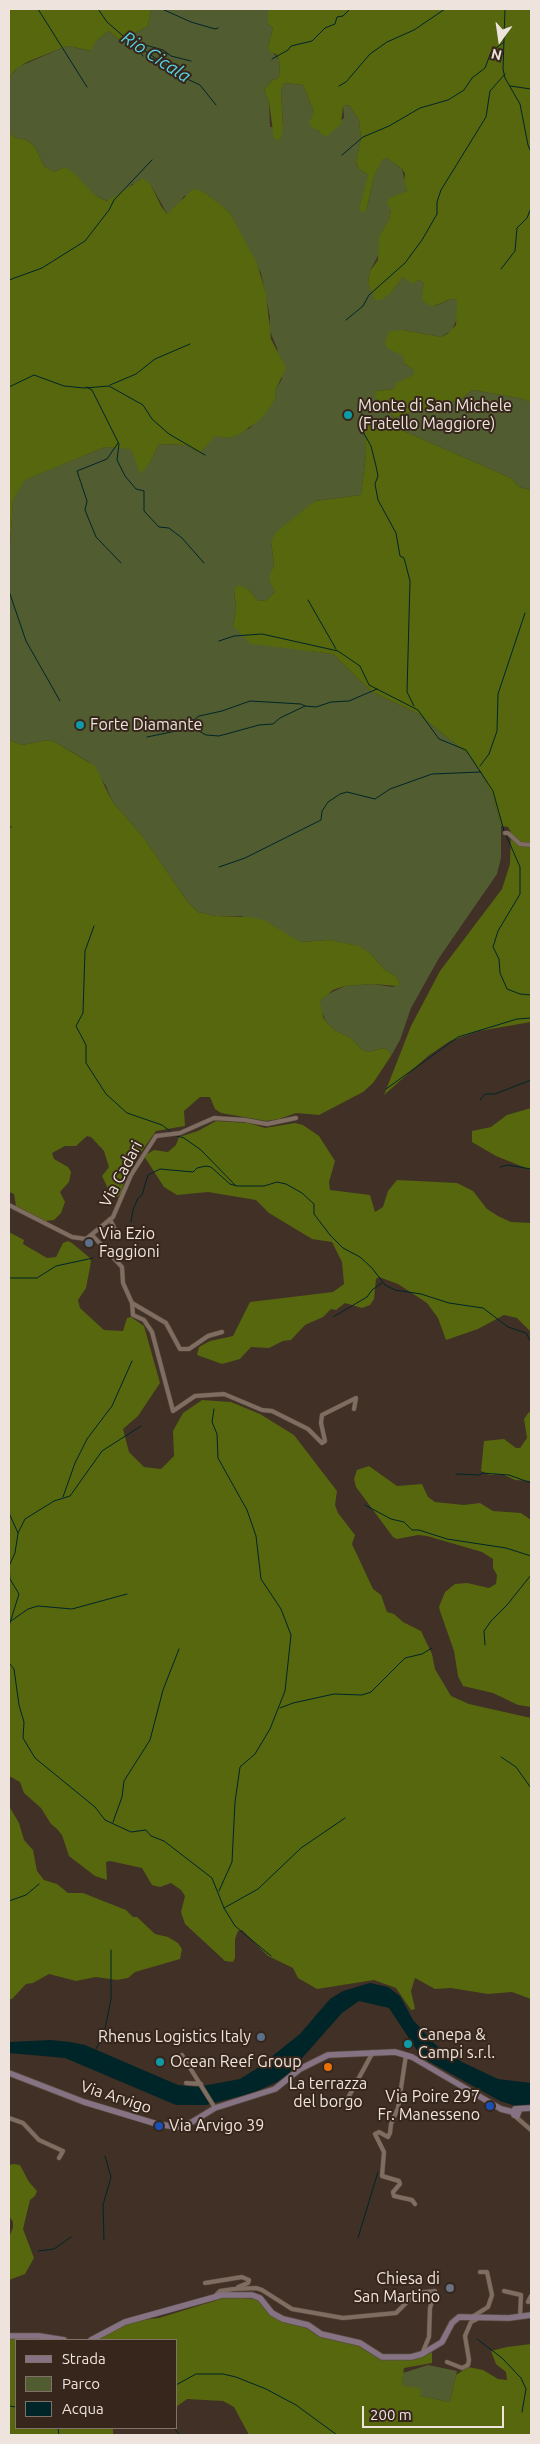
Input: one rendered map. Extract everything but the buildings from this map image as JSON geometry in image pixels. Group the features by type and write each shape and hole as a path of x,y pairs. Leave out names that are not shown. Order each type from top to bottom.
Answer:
{"main road":[{"name":"Via Arvigo","path":"9,2073 84,2102 171,2127 188,2124 215,2107 250,2099 275,2089 318,2058 328,2055 374,2051 406,2055"},
{"path":"406,2055 494,2105 521,2111"},
{"path":"93,2339 125,2322 222,2295 252,2295 260,2298 272,2313 283,2319 308,2325 321,2334 360,2343 382,2358 410,2357 422,2354 442,2342 453,2321 459,2317 520,2317 531,2315"},
{"path":"9,2336 39,2336 58,2339"}],"street":[{"path":"505,834 508,833 520,844 531,845"},
{"name":"Via Cadari","path":"92,1236 110,1219 131,1175 156,1136 180,1133 214,1118 267,1124 296,1118"},
{"path":"9,1205 72,1236 82,1239 92,1236 122,1267 123,1282 132,1303 133,1315 144,1320 152,1332 171,1411 195,1396 224,1394 262,1410 272,1411 308,1429 324,1443 325,1439 320,1420 322,1416 356,1398 354,1409"},
{"name":"Via Cadari","path":"110,1219 119,1238"},
{"path":"132,1303 163,1321 182,1350 189,1349 208,1336 222,1332"},
{"path":"348,2098 374,2051"},
{"path":"182,2055 215,2107"},
{"path":"406,2055 398,2108 391,2124 390,2133 388,2137 379,2132 375,2134 385,2159 381,2171 382,2176 399,2181 400,2184 393,2192 394,2196 412,2200 415,2204"},
{"path":"186,2083 200,2084"},
{"path":"521,2111 531,2130"},
{"path":"9,2118 23,2123 39,2140 63,2151 60,2158"},
{"path":"447,2362 462,2368 468,2365 470,2360 465,2344 466,2330 475,2317 488,2307 492,2295 487,2272 480,2272"},
{"path":"204,2283 242,2277 250,2280 248,2283 234,2289"},
{"path":"213,2298 220,2291 234,2289 262,2290 292,2309 343,2318 396,2313 416,2293 435,2291 430,2308 429,2337 422,2354"},
{"path":"504,2291 521,2295 520,2317"},
{"path":"528,2302 531,2296"}],"green space":[{"path":"9,9 151,9 148,26 120,41 109,31 97,40 91,51 69,46 62,48 27,62 16,69 9,78"},
{"path":"151,9 268,9 268,24 273,28 268,46 279,60 280,72 278,78 272,80 264,90 269,102 270,127 283,128 281,89 284,83 303,85 314,112 318,130 322,134 344,118 343,106 349,105 359,120 361,138 356,163 358,168 368,175 367,207 374,177 381,160 387,158 402,169 407,191 391,209 389,221 379,236 379,254 370,271 368,283 391,293 403,277 418,280 424,283 423,301 435,306 451,299 457,300 457,319 452,330 441,337 403,330 404,363 414,370 414,376 397,383 394,389 376,391 378,401 388,408 394,418 411,410 423,410 439,402 458,401 473,390 524,399 531,403 531,490 519,487 511,478 390,425 365,420 366,455 361,495 315,501 271,541 274,565 270,575 270,582 275,592 267,600 258,601 248,589 234,591 236,609 233,626 310,651 333,654 372,692 417,713 468,754 481,773 493,797 501,826 501,858 497,874 439,958 411,1008 400,1040 391,1056 390,1052 384,1048 368,1052 361,1049 351,1038 336,1031 327,1023 320,1009 320,1001 326,995 345,986 373,984 393,987 400,983 396,976 384,969 370,953 358,946 329,940 300,942 293,940 272,925 241,916 215,916 198,912 187,901 144,838 112,801 106,786 89,762 55,742 48,740 22,745 9,740 9,560 13,500 24,480 105,447 131,448 149,464 159,444 185,445 200,453 215,435 228,438 250,428 275,400 276,389 282,379 277,348 269,329 270,317 261,273 230,213 204,192 184,196 177,207 167,214 151,185 132,184 123,193 108,201 96,196 65,167 54,172 44,166 35,147 27,140 16,138 9,133 9,78 18,67 69,46 90,51 97,40 109,31 120,41 148,26"},
{"path":"268,9 531,9 531,403 524,399 473,390 458,401 439,402 423,410 411,411 394,418 388,408 374,396 376,391 394,389 396,383 414,375 414,370 404,363 403,356 387,348 385,342 389,331 403,330 441,337 456,325 457,300 451,299 434,306 428,305 423,301 424,283 418,280 413,284 403,277 391,293 381,300 375,300 368,283 370,271 378,260 379,236 389,220 391,209 387,204 389,198 407,191 404,181 405,174 402,169 387,158 382,160 374,177 367,207 364,213 359,210 368,175 358,168 356,162 361,138 359,120 349,105 343,106 341,124 327,136 322,135 318,130 312,128 309,123 314,112 303,85 284,83 281,89 283,128 280,140 274,139 269,102 264,90 272,80 278,78 280,72 279,60 276,54 270,52 268,46 273,28 268,24"},
{"path":"9,133 16,138 27,140 35,147 44,166 54,172 65,167 74,173 96,196 107,201 143,178 151,185 167,214 193,189 204,192 221,205 230,213 257,263 266,294 271,339 286,368 276,389 275,400 261,419 240,434 228,438 215,436 200,453 185,445 159,444 149,464 140,474 131,449 105,447 25,480 13,500 9,560"},
{"path":"364,420 390,425 511,478 519,487 531,490 531,1022 479,1031 450,1041 428,1056 384,1095 411,1026 440,971 502,889 510,864 511,832 508,827 501,826 493,797 481,773 468,754 417,713 372,692 333,654 251,644 233,626 236,609 234,590 238,585 248,589 258,601 267,600 275,592 270,582 270,574 274,565 271,541 277,531 315,501 361,495 366,455"},
{"path":"9,740 22,745 48,740 55,742 95,766 112,801 144,838 187,901 198,912 215,916 249,917 264,920 300,942 329,940 359,946 370,953 384,969 396,976 400,983 397,986 373,984 345,986 333,990 320,1001 323,1017 336,1031 351,1038 361,1049 368,1052 384,1048 390,1052 391,1056 373,1083 363,1092 319,1115 296,1113 266,1121 221,1113 215,1109 210,1097 200,1097 184,1111 185,1126 156,1131 127,1172 121,1194 116,1198 112,1197 102,1176 109,1167 104,1151 91,1137 87,1136 76,1146 65,1146 52,1153 54,1159 68,1167 71,1172 69,1182 60,1192 65,1202 61,1213 54,1220 45,1221 16,1206 14,1194 9,1192"},
{"path":"531,1108 531,1170 496,1156 472,1142 472,1131 491,1127 507,1115"},
{"path":"216,1121 249,1123 265,1128 295,1123 303,1125 319,1136 335,1161 329,1182 330,1190 370,1195 375,1212 383,1207 388,1191 397,1180 457,1183 473,1191 487,1209 498,1216 511,1222 531,1223 531,1332 517,1318 504,1315 478,1329 446,1340 438,1318 427,1303 398,1284 379,1277 376,1279 374,1299 370,1305 362,1308 345,1303 336,1310 331,1309 323,1317 305,1325 291,1340 283,1341 269,1348 251,1347 240,1359 222,1364 197,1355 199,1347 210,1341 233,1336 250,1302 333,1292 344,1284 342,1262 332,1242 312,1239 269,1213 256,1200 208,1192 177,1195 164,1187 144,1156 154,1150 168,1152 176,1145 179,1137 198,1131"},
{"path":"9,1232 24,1240 23,1244 47,1258 56,1257 63,1243 68,1241 72,1243 90,1258 91,1262 86,1288 78,1300 80,1308 104,1330 123,1331 127,1318 131,1317 144,1326 160,1383 138,1416 123,1429 129,1452 144,1467 161,1469 174,1456 173,1431 183,1413 202,1400 231,1402 260,1414 294,1435 337,1491 335,1505 338,1513 355,1535 352,1544 373,1589 381,1595 387,1612 394,1614 403,1622 421,1631 432,1654 435,1669 451,1696 469,1704 531,1718 531,1999 512,1992 488,1994 451,1988 435,1989 415,1978 411,1991 415,2009 411,2010 396,1988 374,1980 317,1989 298,1978 293,1968 268,1956 242,1930 238,1931 235,1939 235,1958 233,1962 225,1961 185,1924 181,1912 185,1896 181,1890 171,1883 160,1887 152,1885 142,1868 110,1861 106,1862 107,1880 95,1876 69,1856 62,1835 51,1824 41,1808 24,1793 20,1782 9,1776"},
{"path":"529,1412 531,1413 531,1481 515,1480 502,1474 490,1475 481,1471 484,1441 504,1439 516,1448 520,1448 527,1438 524,1419"},
{"path":"369,1466 397,1486 422,1484 428,1497 435,1502 464,1505 480,1503 493,1511 521,1513 531,1520 531,1707 518,1705 493,1693 463,1686 458,1676 454,1651 440,1611 439,1607 445,1592 455,1584 467,1583 489,1588 496,1584 497,1575 493,1568 493,1559 482,1552 427,1536 418,1535 397,1539 393,1537 356,1487 354,1479 357,1470"},
{"path":"9,1806 19,1823 24,1840 33,1850 37,1871 44,1880 57,1884 68,1893 83,1893 126,1910 133,1917 137,1917 155,1934 168,1937 178,1943 182,1949 180,1959 135,1972 128,1978 117,1980 96,1977 76,1981 49,1974 33,1983 26,1984 12,1999 9,1999"},
{"path":"9,2165 20,2165 29,2182 37,2191 30,2200 23,2229 34,2258 25,2274 9,2280 9,2237 13,2228 13,2222 9,2216"},
{"path":"227,2297 257,2299 268,2313 275,2318 303,2326 316,2333 355,2341 377,2358 420,2357 432,2352 432,2363 404,2368 402,2385 421,2389 420,2396 450,2402 456,2375 468,2367 483,2370 498,2379 507,2380 506,2372 496,2364 491,2351 531,2344 531,2435 249,2435 234,2407 223,2401 187,2399 178,2406 178,2339 96,2339 135,2321 159,2318"},
{"path":"9,2336 47,2339 15,2339 15,2429 113,2429 113,2435 9,2435"},
{"path":"428,2365 457,2371 450,2402 420,2396 402,2385 403,2373"}],"water":[{"path":"370,1983 388,1987 400,1996 413,2020 436,2045 462,2062 498,2079 531,2083 531,2111 500,2101 428,2061 418,2052 389,2008 359,2001 342,2013 288,2074 277,2082 253,2093 206,2105 176,2105 65,2058 9,2053 9,2042 51,2040 70,2042 85,2045 178,2085 197,2087 240,2079 256,2069 300,2034 330,1999 343,1991"}],"waterway":[{"path":"38,9 87,87"},
{"name":"Rio Cicala","path":"98,9 107,22 137,48 145,51 183,77 200,85 216,105"},
{"path":"162,9 191,22 215,29 218,28"},
{"path":"272,59 288,50 291,46 312,41 325,28 335,24 337,17 343,16 350,9"},
{"path":"339,86 346,82 370,54 387,42 414,30 445,9"},
{"path":"505,9 503,69 505,78 520,104 531,152"},
{"path":"342,155 363,137 389,126 420,108 448,100 464,90 472,78 485,68 491,52 504,42"},
{"path":"134,44 138,43 163,50 171,56 191,61"},
{"name":"Rio Cicala","path":"137,48 143,56"},
{"path":"346,320 363,306 369,295 405,263 422,240 437,214 437,202 441,190 486,117 490,91 505,74"},
{"path":"510,86 531,89"},
{"path":"9,280 42,268 85,241 109,210 114,200 152,160"},
{"path":"501,269 515,251 517,228 527,218 531,208"},
{"path":"110,385 136,374 155,359 190,344"},
{"path":"9,387 34,375 64,386 84,388 109,386 143,405 152,419 169,434 205,455"},
{"path":"86,387 92,390 119,444 117,460 125,476 136,489 144,491 144,511 159,527 169,528 182,538 204,563"},
{"path":"363,432 371,446 376,466 378,476 375,484 378,500 396,533 400,556 404,558 410,581 407,692 414,706"},
{"path":"118,443 107,459 77,471 87,501 85,510 96,537 121,563"},
{"path":"9,591 26,641 60,701"},
{"path":"308,600 336,649"},
{"path":"480,766 489,754 497,731 498,694 525,613"},
{"path":"219,641 234,636 262,634 338,651 360,666 369,685 418,710 439,739 466,750 493,791 504,831"},
{"path":"147,737 186,729 197,730 206,735 219,736 259,725 273,724 280,718 305,706 316,707 331,702 349,701 377,689"},
{"path":"194,720 199,716 222,711 250,701 301,704 305,706"},
{"path":"219,867 245,858 321,820 322,811 328,802 340,794 347,792 375,799 390,789 432,774 481,772"},
{"path":"506,835 520,867 520,894 498,931 493,947 499,959 500,973 507,989 520,994 531,995"},
{"path":"94,926 85,951 83,1013 76,1026 86,1045 86,1063 106,1094 127,1113 162,1125 171,1132"},
{"path":"386,1089 458,1037 517,1019 531,1018"},
{"path":"480,1100 485,1094 495,1094 531,1080"},
{"path":"174,1135 184,1138 201,1150 236,1186"},
{"path":"500,1167 508,1165 531,1169"},
{"path":"131,1222 133,1210 138,1198 142,1195 148,1175 160,1169 193,1172 197,1168 206,1166 211,1167 230,1184 237,1186 264,1186 277,1182 286,1184 302,1193 314,1204 314,1214 330,1235 343,1248 360,1257 372,1268 385,1285 395,1290 421,1294 449,1303 483,1308 508,1327 526,1333 531,1342"},
{"path":"9,1256 9,1267"},
{"path":"9,1278 37,1278 56,1266 93,1258"},
{"path":"333,1317 367,1297 372,1290 382,1283"},
{"path":"63,1497 75,1463 87,1439 112,1406 132,1361"},
{"path":"214,1409 212,1422 217,1434 218,1458 247,1510 256,1536 261,1579 281,1609 291,1635 285,1691 270,1729 255,1754 240,1767 235,1802 232,1862 219,1891"},
{"path":"18,1533 25,1519 54,1501 70,1496 102,1451 141,1426"},
{"path":"456,1474 509,1475 531,1483"},
{"path":"365,1505 391,1519 404,1522 412,1530 419,1530 447,1539 506,1548 531,1556"},
{"path":"9,1513 18,1533 15,1553 9,1566"},
{"path":"9,1567 10,1579 19,1594 9,1626"},
{"path":"485,1645 484,1631 531,1575"},
{"path":"11,1621 28,1609 38,1606 72,1609 127,1594"},
{"path":"280,1708 293,1703 334,1694 362,1695 371,1692 405,1658 422,1654 432,1648"},
{"path":"113,1822 122,1797 124,1781 150,1740 163,1690 179,1649"},
{"path":"9,1663 14,1669 19,1705 24,1722 23,1738 35,1758 95,1807 105,1820 131,1832 146,1830 151,1836 164,1841 212,1878 224,1908 235,1926 271,1956"},
{"path":"501,1757 516,1767 531,1788"},
{"path":"224,1908 258,1889 301,1848 345,1818"},
{"path":"9,1901 26,1895 39,1884"},
{"path":"96,2049 104,2034 111,1999 111,1950"},
{"path":"104,2240 103,2205 111,2177 105,2156"},
{"path":"358,2238 378,2172"},
{"path":"38,2251 54,2249 71,2237"},
{"path":"477,2339 502,2358 521,2378 526,2389 522,2412"},
{"path":"178,2384 196,2374 223,2374 236,2377 266,2389 296,2405 337,2435"},
{"path":"9,2406 15,2407"},
{"path":"58,2429 59,2435"},
{"path":"175,2429 180,2435"}],"place":[{"name":"Monte di San Michele (Fratello Maggiore)","path":"348,415"},
{"name":"Forte Diamante","path":"80,725"},
{"name":"Via Ezio Faggioni","path":"89,1243"},
{"name":"Rhenus Logistics Italy","path":"261,2037"},
{"name":"Canepa & Campi s.r.l.","path":"408,2044"},
{"name":"Ocean Reef Group","path":"160,2062"},
{"name":"La terrazza del borgo","path":"328,2067"},
{"name":"Via Poire 297 Fr. Manesseno","path":"490,2106"},
{"name":"Via Arvigo 39","path":"159,2126"},
{"name":"Chiesa di San Martino","path":"450,2288"}]}
